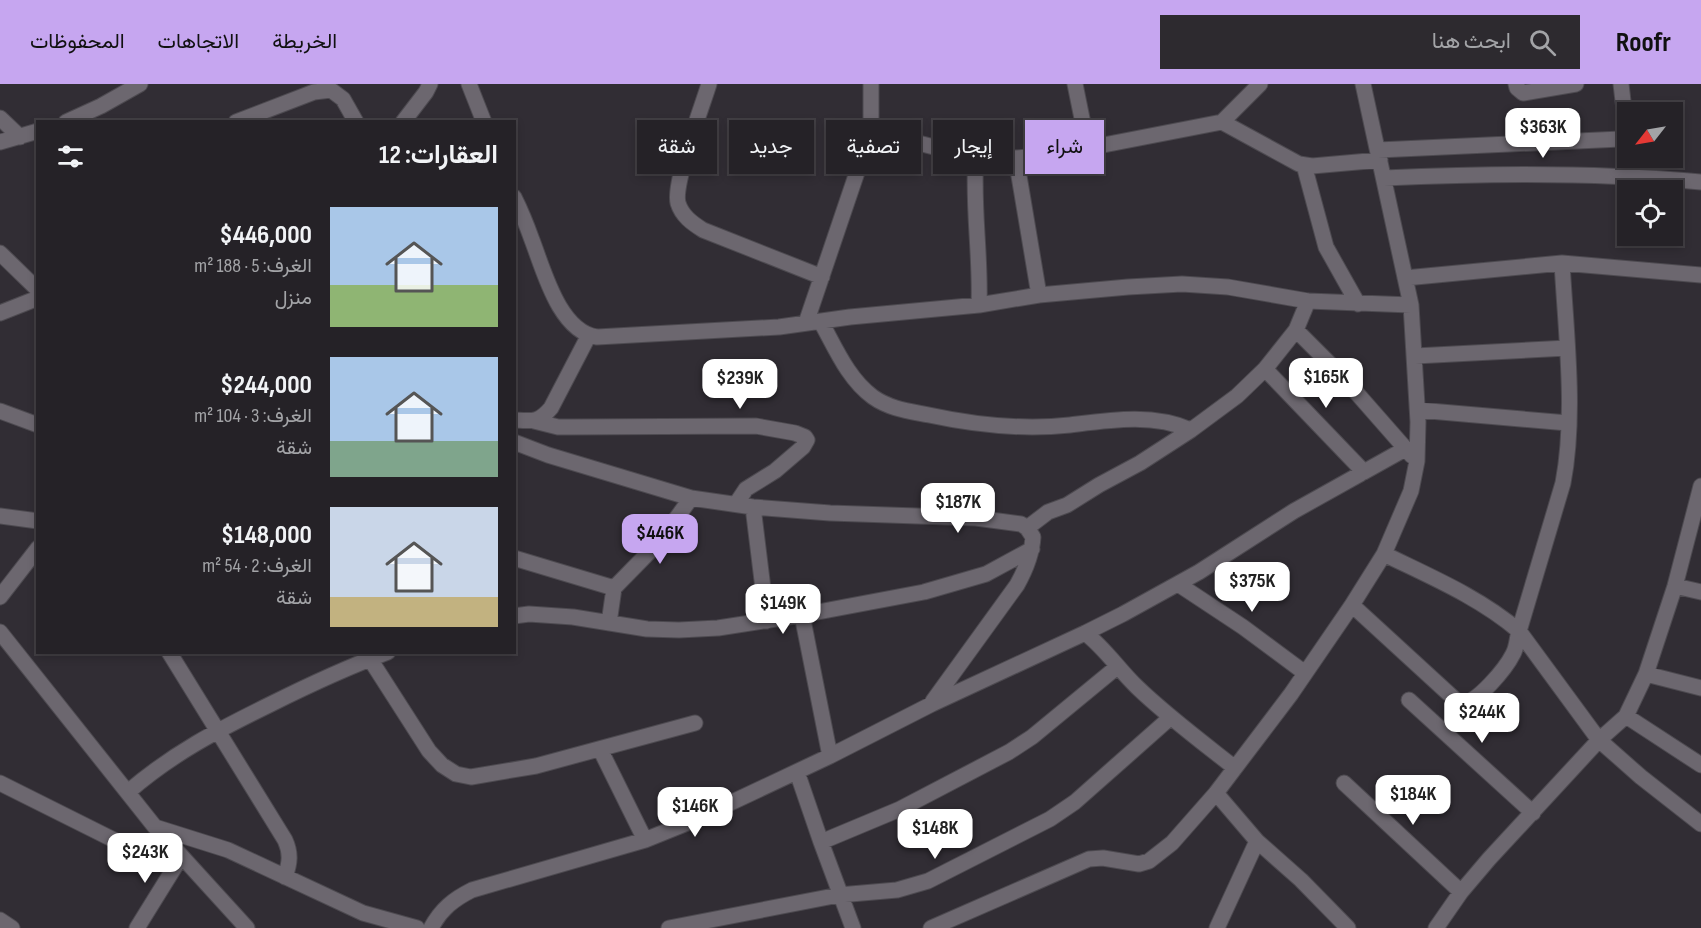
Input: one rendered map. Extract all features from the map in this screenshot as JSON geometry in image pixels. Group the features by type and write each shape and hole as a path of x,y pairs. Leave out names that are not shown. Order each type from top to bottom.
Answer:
{"street":[{"path":"70,120 140,84"},
{"path":"405,120 430,84"},
{"path":"469,84 483,120"},
{"path":"709,84 677,192 682,212 703,230 822,278"},
{"path":"871,84 871,120"},
{"path":"1075,84 1082,120"},
{"path":"1104,145 1221,122 1260,84"},
{"path":"931,928 1089,860 1103,858 1139,864 1149,861 1172,843 1216,793 1305,673 1384,554 1411,491 1417,461 1418,410 1411,305 1364,84"},
{"path":"1516,84 1523,93 1576,84"},
{"path":"1221,122 1289,160 1312,166 1379,155 1621,139 1627,135 1621,84"},
{"path":"246,120 267,116 314,92 330,90 343,99 355,120"},
{"path":"0,118 20,137"},
{"path":"0,142 36,132"},
{"path":"1013,158 1025,157"},
{"path":"1016,158 1040,295"},
{"path":"1304,165 1326,247 1358,304"},
{"path":"857,174 822,278 814,322 857,382 872,396 902,411 978,424 1021,427 1135,419 1164,422 1191,430"},
{"path":"974,174 979,305"},
{"path":"1383,178 1450,175 1620,176 1701,182"},
{"path":"516,202 552,292 569,320 578,329 597,337 779,327 850,317 979,305 1040,295 1182,284 1228,286 1308,301 1411,305"},
{"path":"0,253 36,288"},
{"path":"1405,278 1563,263 1701,275"},
{"path":"1352,604 1460,704 1468,702 1489,686 1514,652 1563,483 1567,461 1567,348 1563,263"},
{"path":"0,313 36,299"},
{"path":"1027,528 1048,512 1067,506 1099,485 1140,464 1237,396 1265,369 1296,330 1308,301"},
{"path":"1296,330 1340,374 1417,461"},
{"path":"534,421 543,417 551,408 589,335"},
{"path":"1414,356 1567,348"},
{"path":"1265,369 1364,472"},
{"path":"1418,410 1568,423"},
{"path":"0,411 36,424"},
{"path":"516,420 571,428 756,426 805,437 807,440 804,447 775,471 746,489 736,504"},
{"path":"516,443 691,498 753,507 830,513 976,518 1021,524 1033,537 1032,549 1025,570 1007,602 932,704"},
{"path":"431,928 445,907 454,899 472,890 645,840 692,821 830,756 1004,669 1085,633 1178,584 1294,511 1405,449"},
{"path":"1436,928 1461,892 1489,859 1599,740 1626,716 1646,674 1675,586 1701,486"},
{"path":"609,623 614,588 660,541 691,498"},
{"path":"753,507 767,621"},
{"path":"0,516 36,521"},
{"path":"516,616 573,616 647,629 718,628 873,603 966,581 1000,568 1032,549"},
{"path":"0,597 36,551"},
{"path":"1384,554 1480,602 1519,631 1599,740 1641,777 1701,824"},
{"path":"516,559 614,588"},
{"path":"1178,584 1243,627 1305,673"},
{"path":"1675,586 1701,592"},
{"path":"802,615 830,756"},
{"path":"0,632 155,827 247,928"},
{"path":"1085,633 1096,641 1117,667 1171,717 1235,768"},
{"path":"170,654 289,849 289,867 285,877"},
{"path":"128,792 165,763 218,730 303,688 383,654"},
{"path":"370,659 429,751 442,765 456,774 471,777 536,766 695,723"},
{"path":"821,842 900,809 1010,752 1032,737 1117,667"},
{"path":"1646,674 1701,688"},
{"path":"1409,700 1533,813"},
{"path":"1626,716 1701,765"},
{"path":"669,928 839,895 885,892 913,886 951,870 1050,819 1074,802 1171,717"},
{"path":"600,749 645,840"},
{"path":"797,772 839,895 853,928"},
{"path":"0,783 134,850 142,851 168,842"},
{"path":"1344,783 1461,892"},
{"path":"1216,793 1257,841 1301,880 1348,928"},
{"path":"155,827 228,850 346,907 417,928"},
{"path":"1217,928 1257,841"},
{"path":"136,928 181,857"},
{"path":"0,920 12,928"}]}
